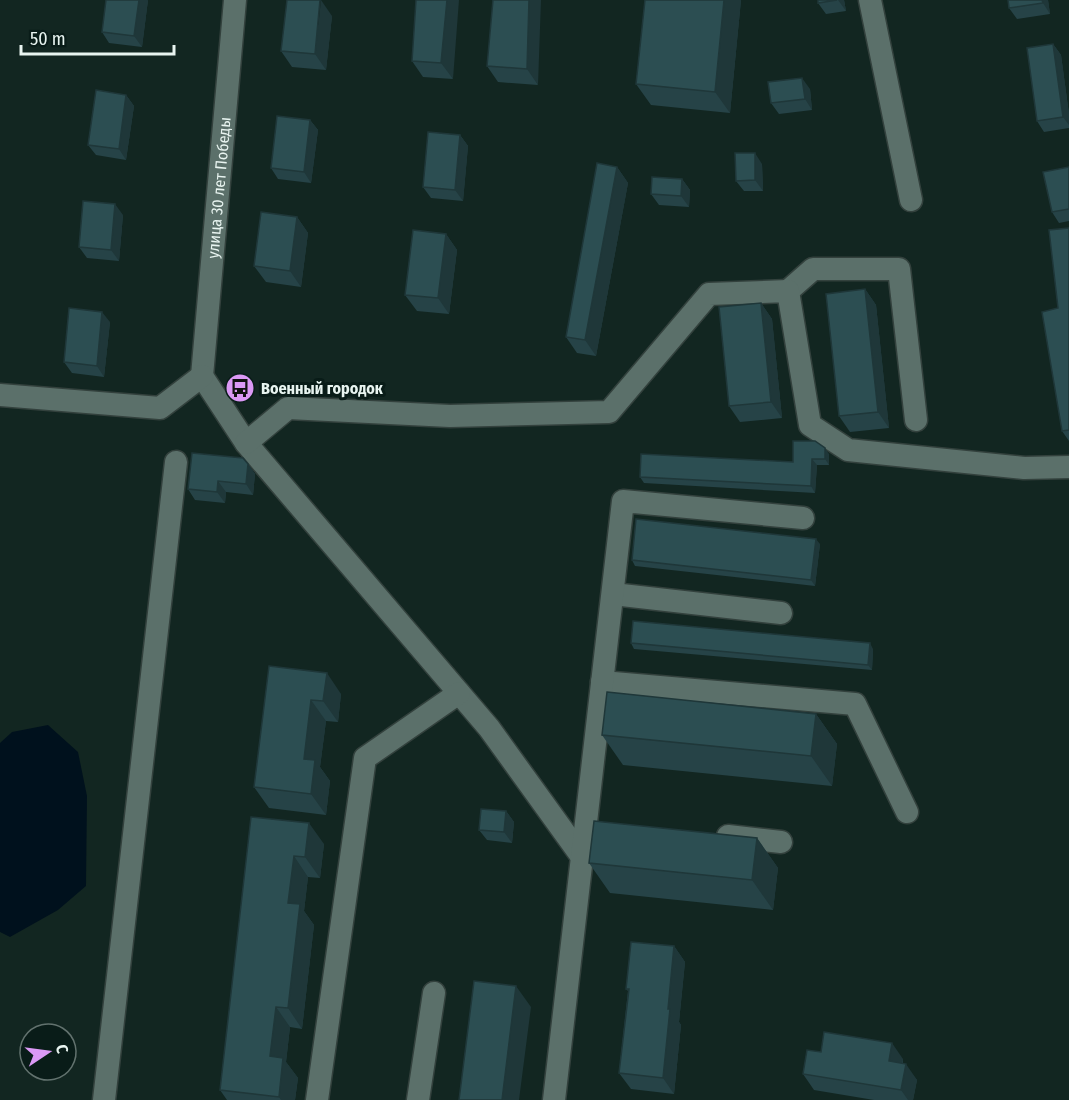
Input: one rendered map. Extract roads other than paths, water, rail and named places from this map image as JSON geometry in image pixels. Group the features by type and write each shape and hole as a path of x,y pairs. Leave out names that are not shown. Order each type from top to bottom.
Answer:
{"street":[{"name":"улица 30 лет Победы","path":"202,376 235,0"},
{"path":"870,0 911,200"},
{"path":"246,443 288,408 450,416 609,412 709,294 788,291 813,269 899,269 916,420"},
{"path":"788,291 810,425 848,450 1024,468 1069,467"},
{"path":"0,395 160,408 202,376 246,443 489,728 582,857"},
{"path":"104,1100 176,462"},
{"path":"554,1100 623,501 803,518"},
{"path":"612,594 781,613"},
{"path":"603,682 855,704 907,812"},
{"path":"317,1100 365,758 459,693"},
{"path":"586,820 609,823"},
{"path":"712,834 781,842"},
{"path":"418,1100 434,993"}],"water":[{"path":"48,725 78,752 87,796 86,886 58,910 10,937 0,932 0,743 12,732"}],"place":[{"name":"Военный городок","path":"240,388"}]}
